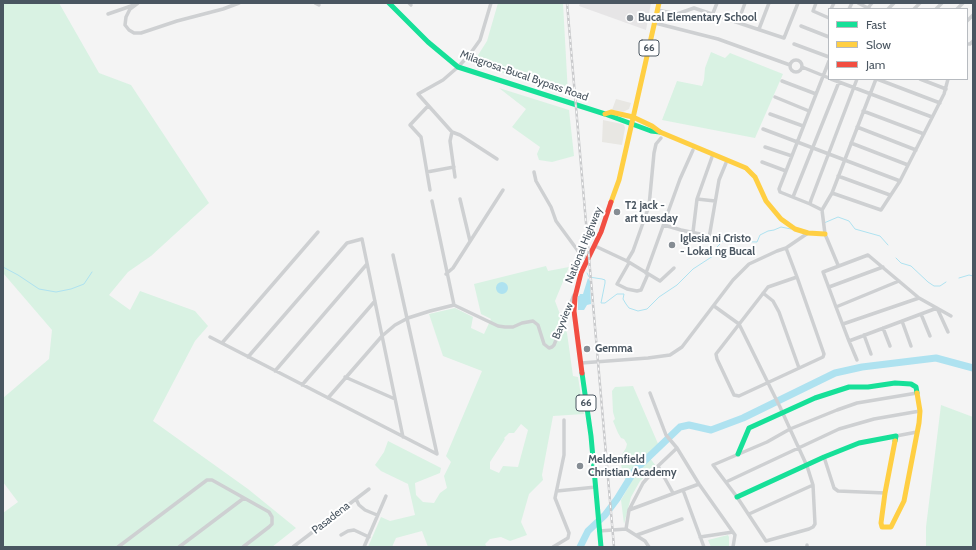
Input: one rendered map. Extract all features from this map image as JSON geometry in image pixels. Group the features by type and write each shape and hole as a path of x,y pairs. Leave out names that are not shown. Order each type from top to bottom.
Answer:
{"main road":[{"name":"Milagrosa-Bucal Bypass Road","path":"388,3 428,42 458,67 605,114 611,118 651,131 660,132"},
{"name":"National Highway","path":"601,547 591,436 574,311 576,293 581,273 602,232 619,180 659,3"},
{"name":"Milagrosa-Bucal Bypass Road","path":"605,114 611,112 633,117 652,126 660,132"},
{"path":"660,132 746,168 755,177 766,201 774,212 795,229 808,233 825,234"},
{"path":"737,497 824,457 859,443 896,436 881,523 882,527 891,527 904,501 920,423 917,393 914,385 881,384 868,387 849,387 815,398 749,428 738,454"}],"street":[{"path":"137,3 130,9 126,17 125,25 129,30 141,33 239,3"},
{"path":"108,14 137,3"},
{"path":"491,3 480,40 470,54 443,80 418,94 452,132 460,135 497,159"},
{"path":"694,8 696,3"},
{"path":"713,13 718,3"},
{"path":"738,22 745,3"},
{"path":"759,29 769,3"},
{"path":"658,10 677,14 694,8 713,13 784,38 798,3"},
{"path":"816,3 813,11 828,16"},
{"path":"655,23 718,39 790,66 791,70 794,72 799,72 802,67"},
{"path":"801,26 828,37"},
{"path":"794,44 828,57"},
{"path":"790,66 792,62 797,60 800,62 802,67 828,78"},
{"path":"822,210 780,192 779,189 828,64"},
{"path":"833,80 932,118"},
{"path":"810,204 857,80"},
{"path":"838,265 825,234 822,210 832,193 863,111 877,80"},
{"path":"880,80 940,103"},
{"path":"923,80 946,89"},
{"path":"832,193 881,210 900,181 916,150 940,103 948,80"},
{"path":"782,81 816,94"},
{"path":"793,198 839,82"},
{"path":"775,97 809,111"},
{"path":"428,106 410,125 421,137 430,190"},
{"path":"863,111 924,134"},
{"path":"770,114 803,126"},
{"path":"857,127 916,150"},
{"path":"763,128 900,181"},
{"path":"452,132 450,141 455,177"},
{"path":"661,138 656,144 654,153 649,206 633,251 617,284 627,288 637,291 641,290 680,179 693,150"},
{"path":"851,143 908,165"},
{"path":"765,147 792,156"},
{"path":"693,232 697,199 712,157"},
{"path":"762,162 786,171"},
{"path":"664,224 709,238 719,180 726,163"},
{"path":"427,172 454,167"},
{"path":"534,172 536,181 551,207 556,221 581,255 589,259"},
{"path":"838,176 890,195"},
{"path":"446,274 453,268 503,190"},
{"path":"460,199 470,241"},
{"path":"697,199 715,201"},
{"path":"328,398 382,336 395,325 408,318 454,305 446,274 432,201"},
{"path":"222,344 318,232"},
{"path":"581,363 670,355 682,347 733,280 749,264 786,248 808,233"},
{"path":"248,357 347,243 362,239 403,438"},
{"path":"595,246 628,262 660,281 674,268"},
{"path":"786,248 797,277 824,354 823,357 739,396 734,395 716,354 768,287 797,277"},
{"path":"210,337 403,438 437,454 393,255"},
{"path":"857,360 823,272 838,265 868,255 919,298 951,316"},
{"path":"275,371 367,264"},
{"path":"829,287 883,267"},
{"path":"836,306 899,281"},
{"name":"Bayview","path":"454,305 498,326 513,327 522,323 533,321 538,325 544,344 549,348 552,348 576,293"},
{"path":"763,293 773,301 779,312 799,368"},
{"path":"843,324 919,298"},
{"path":"302,385 375,301"},
{"path":"714,306 739,324 780,407 782,413 790,429 799,448 813,485 815,524 813,527 810,530 766,541 749,514 713,465 767,442 790,429 857,403 917,393"},
{"path":"849,341 937,308"},
{"path":"937,308 948,332"},
{"path":"921,314 930,336"},
{"path":"902,321 911,346"},
{"path":"884,328 890,346"},
{"path":"864,335 871,354"},
{"path":"346,377 395,399"},
{"path":"650,394 666,435 672,440 699,484 735,535 733,547"},
{"path":"726,482 839,429 858,423 920,411"},
{"path":"553,547 568,538 569,533 555,498 564,455 564,420"},
{"path":"896,436 917,432"},
{"path":"626,529 629,510 644,483 658,466 677,448"},
{"path":"824,457 834,488 838,491 885,493"},
{"path":"658,466 673,493"},
{"path":"118,547 207,480 212,480 269,512 272,518 272,524 243,547"},
{"path":"629,510 699,484"},
{"path":"749,514 813,485"},
{"path":"557,491 596,487"},
{"name":"Pasadena","path":"294,547 369,489"},
{"path":"683,490 704,547"},
{"path":"364,547 386,496"},
{"path":"179,547 244,498"},
{"path":"356,499 359,505 365,510 377,515"},
{"path":"637,535 682,519"},
{"path":"600,531 626,529 645,541 649,547"},
{"path":"341,535 348,531 354,530 368,537"},
{"path":"700,537 732,532"}],"shaded area":[{"name":"Bucal Elementary School","path":"580,3 651,3 646,30 579,6"},
{"path":"616,99 631,103 629,109 623,112 612,110"},
{"path":"603,120 624,125 625,128 622,145 602,142"}],"green space":[{"path":"3,3 59,3 99,73 131,85 209,203 151,256 128,272 109,295 130,310 140,291 195,311 208,326 195,341 153,421 248,489 296,528 272,547 3,547 3,513 18,502 3,482 3,398 49,359 52,330 3,273"},
{"path":"498,3 563,3 568,94 473,63 487,41"},
{"path":"711,52 725,58 730,53 783,74 755,138 662,120 677,81 702,86 705,68"},
{"path":"499,88 569,110 574,156 552,162 539,160 537,154 540,147 512,127 526,109"},
{"path":"546,266 548,271 569,267 555,301 567,333 573,376 578,377 584,414 553,416 542,475 543,480 529,494 521,522 527,535 510,541 501,537 490,539 485,544 487,547 428,547 422,531 396,538 392,547 368,547 381,517 390,521 415,515 408,484 381,471 375,465 384,452 388,441 441,468 440,473 415,483 416,495 423,502 434,503 440,493 447,488 444,476 451,462 446,456 482,371 443,356 429,314 455,308 473,317 471,328 484,334 491,319 481,314 474,284","holes":["521,424 528,430 518,467 503,466 499,473 490,469 490,462 505,439 504,438 509,433 514,433"]},
{"path":"633,386 659,446 649,457 656,466 640,481 631,497 624,524 621,500 629,486 626,483 621,465 621,456 627,444 624,439 621,438 613,421 615,419 613,412 612,391 615,387"},
{"path":"941,405 973,417 973,547 926,547 926,527"},
{"path":"728,535 729,547 711,547 708,540"}],"water":[{"path":"588,278 590,281 591,304 587,305 584,310 578,310 578,296 583,294"},
{"path":"502,282 506,284 508,288 506,292 502,294 498,292 496,288 498,284"}],"waterway":[{"path":"824,223 838,217 849,221 855,229 880,236 888,245"},
{"path":"587,273 589,277 605,280 601,303 605,303 617,294 624,294 623,299 629,308 638,311 647,309 659,297 677,285 693,269 713,256 717,247 723,241 757,242 760,235 768,231 781,227 791,229"},
{"path":"896,258 901,263 911,266 934,286 940,286 946,282"},
{"path":"3,267 39,289 56,292 71,289 84,284 92,272"},
{"path":"959,278 969,275 973,276"},
{"path":"580,547 588,531 605,515 635,470 680,427 689,425 711,430 743,418 835,373 862,367 936,358 973,368"}],"railway":[{"path":"567,3 614,547"}],"traffic: fast":[{"path":"389,3 428,42 458,67 605,114 651,131 660,132"},
{"path":"582,373 591,436 601,547"},
{"path":"738,454 749,428 815,398 849,387 868,387 895,383 911,384 916,387 917,393"},
{"path":"737,497 824,457 859,443 896,436 895,441"}],"traffic: slow":[{"path":"611,202 619,180 659,3"},
{"path":"605,114 611,112 633,117 652,126 660,132 746,168 755,177 766,201 781,219 795,229 808,233 825,234"},
{"path":"895,441 885,493 881,523 882,527 891,527 904,501 919,423 920,411 917,393"}],"traffic: jam":[{"path":"582,373 574,311 575,297 581,273 601,232 611,202"}],"place":[{"name":"Bucal Elementary School","path":"630,18"},
{"name":"T2 jack - art tuesday","path":"617,212"},
{"name":"Iglesia ni Cristo - Lokal ng Bucal","path":"672,245"},
{"name":"Gemma","path":"587,349"},
{"name":"Meldenfield Christian Academy","path":"580,466"}]}
